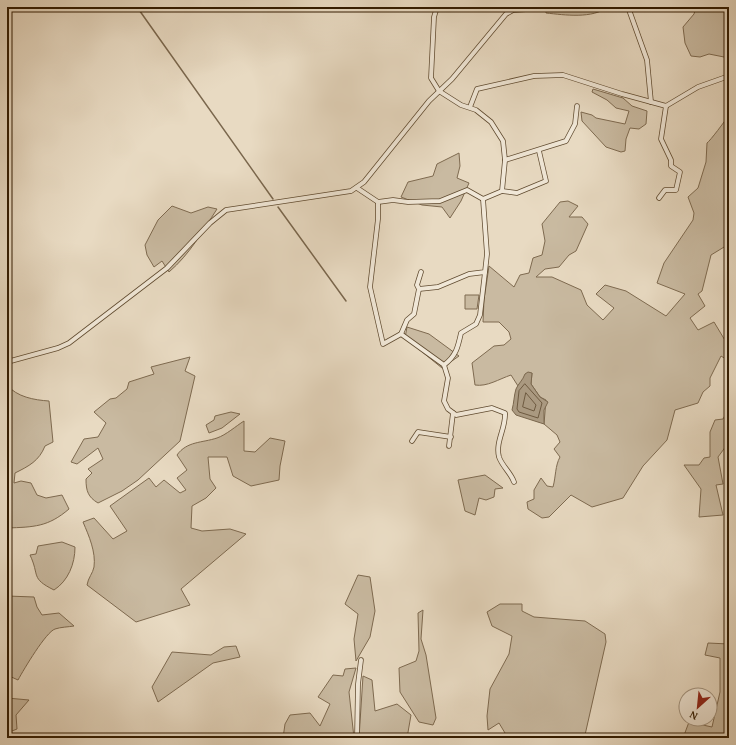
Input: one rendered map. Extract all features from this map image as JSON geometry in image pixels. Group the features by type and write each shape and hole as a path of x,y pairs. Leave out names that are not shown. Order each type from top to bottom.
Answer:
{"street":[{"path":"437,7 434,17 431,78 439,91 461,105 476,110 491,122 503,141 506,160 502,191"},
{"path":"7,362 58,348 74,339 167,268 210,222 226,210 351,191 357,188 439,91 452,79 506,14 522,9 562,7"},
{"path":"628,7 647,60 651,102"},
{"path":"470,107 477,90 534,76 563,75 666,106 698,86 729,76"},
{"path":"506,160 539,151 566,141 575,124 576,106"},
{"path":"659,198 665,190 676,190 680,172 671,166 671,160 661,139 666,106"},
{"path":"483,199 502,191 517,193 546,181 539,151"},
{"path":"357,188 378,202 393,200 408,202 440,201 467,190 483,199"},
{"path":"444,365 452,359 456,353 461,333 476,324 480,314 487,254 483,199"},
{"path":"378,202 378,219 370,287 383,344 401,334 407,320 414,314 419,289 417,285 422,272"},
{"path":"419,289 438,287 469,274 485,272"},
{"path":"401,334 444,365 448,378 444,401 453,413 456,415 492,408 505,413 506,420 498,448 500,459 512,476 514,482"},
{"path":"450,446 453,413"},
{"path":"412,441 418,432 450,437"},
{"path":"357,738 358,684 361,660"}],"shaded area":[{"path":"546,7 608,7 602,11 586,15 561,15 546,13"},
{"path":"696,7 729,7 729,58 709,54 700,57 691,56 685,43 683,27 694,14"},
{"path":"593,89 623,98 632,106 647,111 646,124 639,129 630,128 626,139 625,151 621,152 606,147 582,121 581,112 592,115 596,118 625,124 629,111 616,108 607,100 592,92"},
{"path":"729,115 729,244 711,255 702,291 698,294 705,306 690,318 698,330 714,322 729,347 729,361 721,356 710,378 710,386 703,392 698,403 675,410 667,440 643,466 623,498 592,507 571,495 549,517 542,518 528,509 527,502 534,499 534,490 541,478 547,486 553,487 557,464 560,457 554,449 560,442 557,435 544,424 546,400 540,397 531,384 532,373 518,386 511,375 488,384 475,385 472,363 494,346 504,345 511,339 509,332 499,322 483,322 484,300 489,266 514,287 520,275 529,273 533,258 542,255 545,241 542,224 560,202 568,201 578,206 569,217 582,217 588,224 576,251 569,255 559,267 545,269 536,277 552,277 581,290 587,305 603,320 614,308 596,294 605,285 626,291 666,316 685,294 657,283 664,263 693,220 694,213 688,197 698,188 706,162 707,143"},
{"path":"459,153 460,166 457,178 469,183 461,201 450,218 442,207 422,205 401,197 408,182 433,176 437,164"},
{"path":"172,206 191,213 208,207 217,209 183,258 169,272 162,261 154,267 147,255 145,245 158,220"},
{"path":"465,295 479,295 477,309 465,309"},
{"path":"407,327 429,334 459,356 442,368 405,338"},
{"path":"190,357 185,371 195,376 180,441 138,480 122,491 98,503 88,493 86,479 92,473 88,469 103,459 98,448 77,464 71,462 84,439 98,437 106,423 94,412 110,399 116,398 127,389 129,382 154,374 151,367"},
{"path":"7,385 21,395 32,399 49,401 53,442 45,446 37,459 15,473 14,483 21,481 31,483 37,495 46,498 62,495 69,509 47,523 40,525 7,528"},
{"path":"729,408 729,442 718,457 723,484 716,485 723,515 699,517 701,489 684,465 699,465 704,458 710,457 710,432 715,420 723,419"},
{"path":"231,412 240,414 222,428 209,433 206,425 214,420 215,416"},
{"path":"244,421 244,451 255,452 270,438 285,441 279,480 251,486 233,476 227,457 208,457 210,479 216,488 206,498 192,506 191,528 202,531 230,529 246,534 181,589 190,605 136,622 87,585 93,569 94,556 92,544 83,522 94,518 113,539 127,531 110,506 149,478 156,487 164,480 180,493 186,490 177,478 187,470 177,455 181,450 195,443 220,437"},
{"path":"485,475 503,488 495,489 494,497 486,500 479,498 475,515 465,511 458,480"},
{"path":"62,542 75,547 74,560 67,577 54,590 46,586 38,579 30,555 36,554 38,546"},
{"path":"358,575 370,577 375,611 370,637 356,661 354,639 358,614 345,604"},
{"path":"7,596 34,597 37,607 42,615 59,613 74,626 57,628 51,632 35,652 18,680 7,675"},
{"path":"500,604 522,604 522,611 534,617 585,621 605,634 606,642 585,735 589,738 508,738 499,723 488,730 487,716 490,689 509,654 512,636 492,626 487,612"},
{"path":"423,610 421,639 426,655 436,718 433,725 419,722 400,692 399,668 416,661 419,651 418,613"},
{"path":"708,643 729,644 729,738 683,738 687,727 718,727 720,658 705,655"},
{"path":"236,646 240,657 213,663 158,702 152,687 172,652 211,655 224,647"},
{"path":"356,668 349,692 354,738 283,738 285,724 290,715 310,713 320,726 330,704 318,697 333,675 343,676 345,669"},
{"path":"363,676 372,680 375,711 397,704 411,715 407,738 359,738"},
{"path":"7,698 29,700 16,715 17,729 7,733"}],"water":[{"path":"528,372 532,373 531,384 540,397 548,402 544,410 544,424 516,415 512,410 516,389 525,374"}],"waterway":[{"path":"137,7 273,199"},
{"path":"278,207 346,301"}]}
